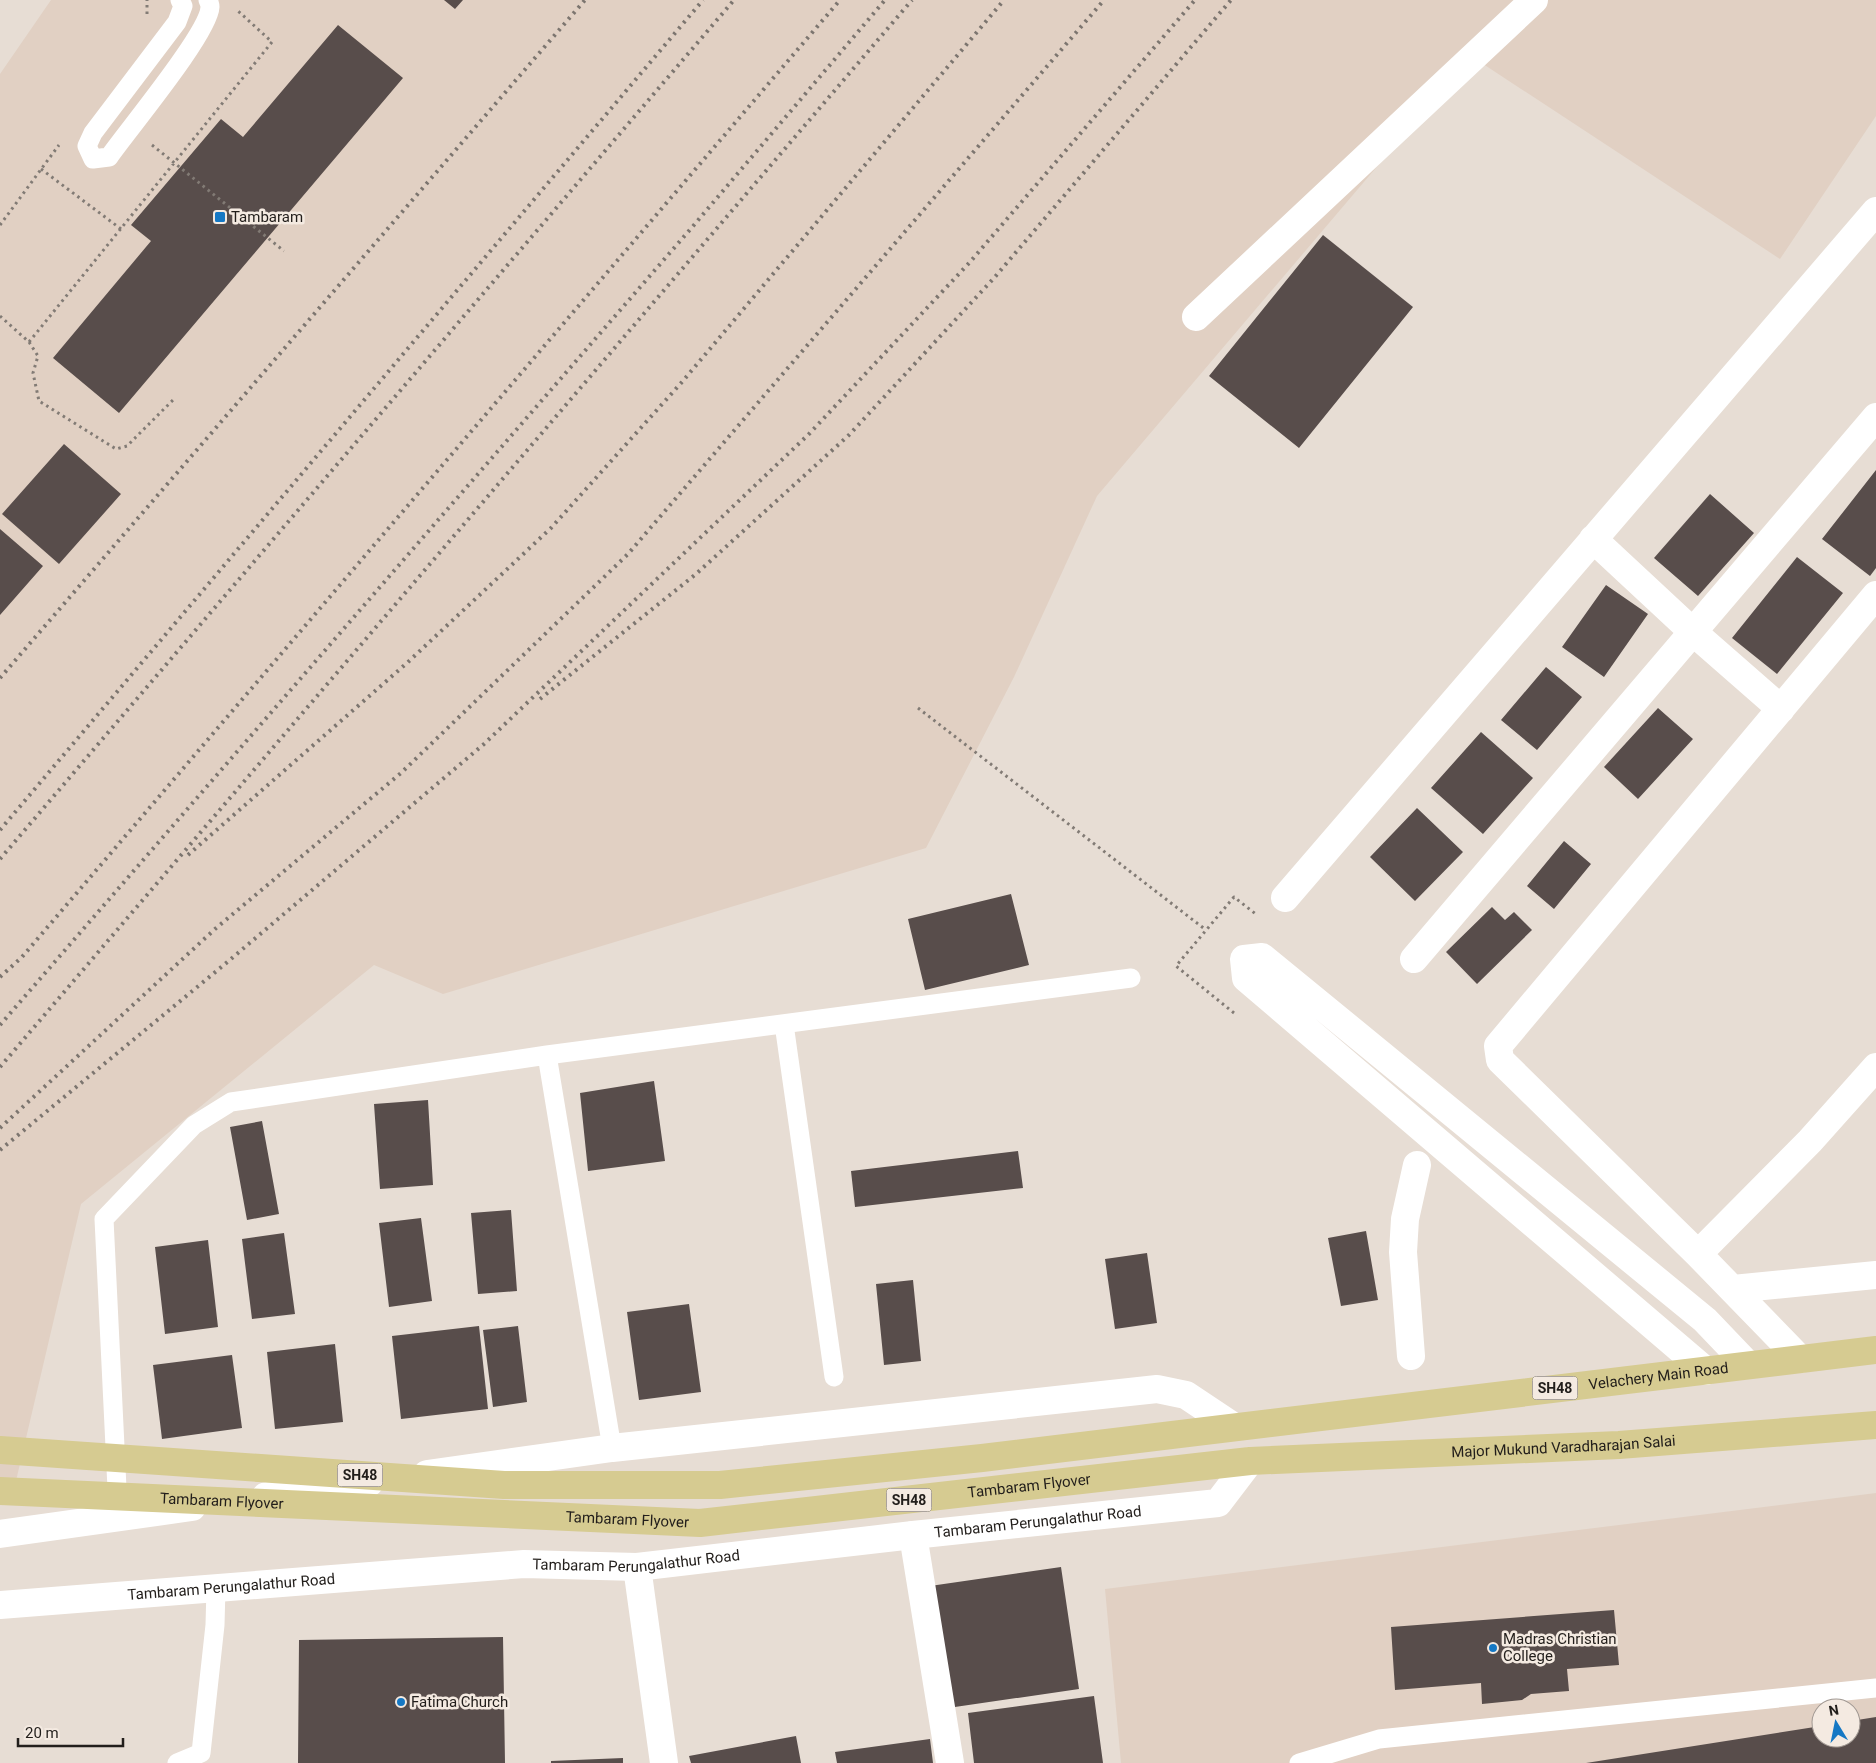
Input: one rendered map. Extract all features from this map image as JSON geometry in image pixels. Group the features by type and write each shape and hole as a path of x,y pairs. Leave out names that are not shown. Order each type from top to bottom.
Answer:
{"main road":[{"name":"Velachery Main Road","path":"1234,1427 1876,1350"},
{"name":"Major Mukund Varadharajan Salai","path":"1250,1462 1619,1446 1876,1425"},
{"name":"SH48","path":"0,1450 504,1485 720,1485 982,1458 1234,1427"},
{"name":"Tambaram Flyover","path":"0,1491 700,1523 1250,1462"}],"street":[{"path":"1196,317 1534,0"},
{"path":"1285,898 1876,211"},
{"path":"1414,959 1876,417"},
{"path":"1593,540 1780,709"},
{"path":"1800,1359 1698,1254 1500,1060 1498,1046 1876,595"},
{"path":"1706,1371 1246,978 1244,959 1262,957 1706,1320 1748,1366"},
{"path":"1698,1254 1810,1141 1876,1066"},
{"path":"1411,1356 1403,1252 1405,1219 1418,1165"},
{"path":"1733,1289 1876,1275"},
{"path":"0,1534 612,1448 1157,1389 1186,1395 1234,1427"},
{"name":"Tambaram Perungalathur Road","path":"0,1605 524,1564 637,1567 913,1534 1218,1503 1250,1462"},
{"path":"913,1534 950,1763"},
{"path":"637,1567 664,1763"}],"lane":[{"path":"180,0 183,6 177,22 93,133 87,146 93,159 108,157 180,63 204,24 210,8 208,0"},
{"path":"118,1517 104,1219 194,1125 231,1102 547,1056 1131,978"},
{"path":"784,1024 834,1377"},
{"path":"547,1056 612,1448"},
{"path":"177,1763 201,1753 215,1625 216,1588"},
{"path":"1299,1763 1379,1739 1876,1688"}],"path":[{"path":"29,342 272,42 232,6"},
{"path":"129,128 175,162 284,251"},
{"path":"41,168 121,229"},
{"path":"0,316 29,342 38,356 33,373 39,401 116,449 126,446 174,400"},
{"path":"918,708 1206,930"}],"shaded area":[{"path":"51,0 1876,0 1876,116 1780,259 1471,56 1097,496 1014,677 926,848 443,994 374,965 81,1204 15,1485 0,1485 0,74"},
{"name":"Madras Christian College","path":"1876,1493 1876,1763 1121,1763 1105,1589"}],"building":[{"path":"444,0 463,0 455,9"},
{"path":"338,25 403,78 119,413 53,358 151,241 131,225 221,119 243,137"},
{"path":"1323,235 1413,307 1299,448 1209,376"},
{"path":"64,444 121,494 59,564 2,514"},
{"path":"1876,470 1876,568 1870,576 1822,539"},
{"path":"1710,494 1754,533 1698,596 1654,558"},
{"path":"0,529 43,566 0,615"},
{"path":"1797,557 1843,593 1777,674 1732,638"},
{"path":"1606,585 1648,614 1604,677 1562,647"},
{"path":"1546,667 1582,697 1537,750 1501,720"},
{"path":"1658,708 1693,739 1638,799 1604,767"},
{"path":"1481,732 1533,778 1483,834 1431,788"},
{"path":"1417,808 1463,852 1415,901 1370,857"},
{"path":"1564,841 1591,864 1554,909 1527,886"},
{"path":"1011,894 1029,965 925,990 908,919"},
{"path":"1492,907 1505,920 1514,912 1532,930 1477,984 1446,952"},
{"path":"654,1081 665,1161 588,1171 580,1093"},
{"path":"428,1100 433,1185 380,1189 374,1104"},
{"path":"262,1121 279,1214 247,1220 230,1127"},
{"path":"1018,1151 1023,1188 855,1207 851,1171"},
{"path":"511,1210 517,1291 478,1294 471,1213"},
{"path":"421,1218 432,1301 389,1307 379,1223"},
{"path":"1366,1231 1378,1300 1341,1306 1328,1238"},
{"path":"284,1233 295,1314 252,1319 242,1239"},
{"path":"208,1240 218,1327 165,1334 155,1247"},
{"path":"1147,1253 1157,1323 1115,1329 1105,1259"},
{"path":"913,1280 921,1361 884,1365 876,1284"},
{"path":"689,1304 701,1392 639,1400 627,1312"},
{"path":"479,1326 488,1409 401,1419 392,1336"},
{"path":"518,1326 527,1402 493,1407 483,1330"},
{"path":"335,1344 343,1422 275,1429 267,1352"},
{"path":"232,1355 242,1428 162,1439 153,1365"},
{"path":"1061,1567 1079,1689 948,1708 930,1586"},
{"path":"1614,1610 1619,1665 1567,1669 1569,1691 1531,1694 1522,1700 1482,1704 1481,1683 1395,1690 1391,1627"},
{"name":"Fatima Church","path":"503,1637 505,1763 298,1763 299,1640"},
{"path":"1094,1696 1103,1763 974,1763 968,1713"},
{"path":"1876,1717 1876,1763 1586,1763 1811,1728 1811,1748 1861,1748 1861,1719"},
{"path":"796,1736 801,1763 691,1763 689,1756"},
{"path":"930,1739 933,1763 837,1763 835,1752"},
{"path":"623,1758 623,1763 551,1763 551,1761"}],"railway":[{"path":"0,678 585,0"},
{"path":"0,830 703,0"},
{"path":"0,859 734,0"},
{"path":"0,977 22,957 840,0"},
{"path":"0,1025 694,225 885,0"},
{"path":"0,1067 912,0"},
{"path":"188,855 407,663 551,528 682,382 1004,0"},
{"path":"0,1128 215,929 401,773 628,554 1104,0"},
{"path":"0,1150 225,964 484,744 810,433 970,262 1195,0"},
{"path":"540,699 696,574 849,435 994,278 1231,0"}],"place":[{"name":"Tambaram","path":"220,217"},
{"name":"Madras Christian College","path":"1493,1648"},
{"name":"Fatima Church","path":"401,1702"}]}
